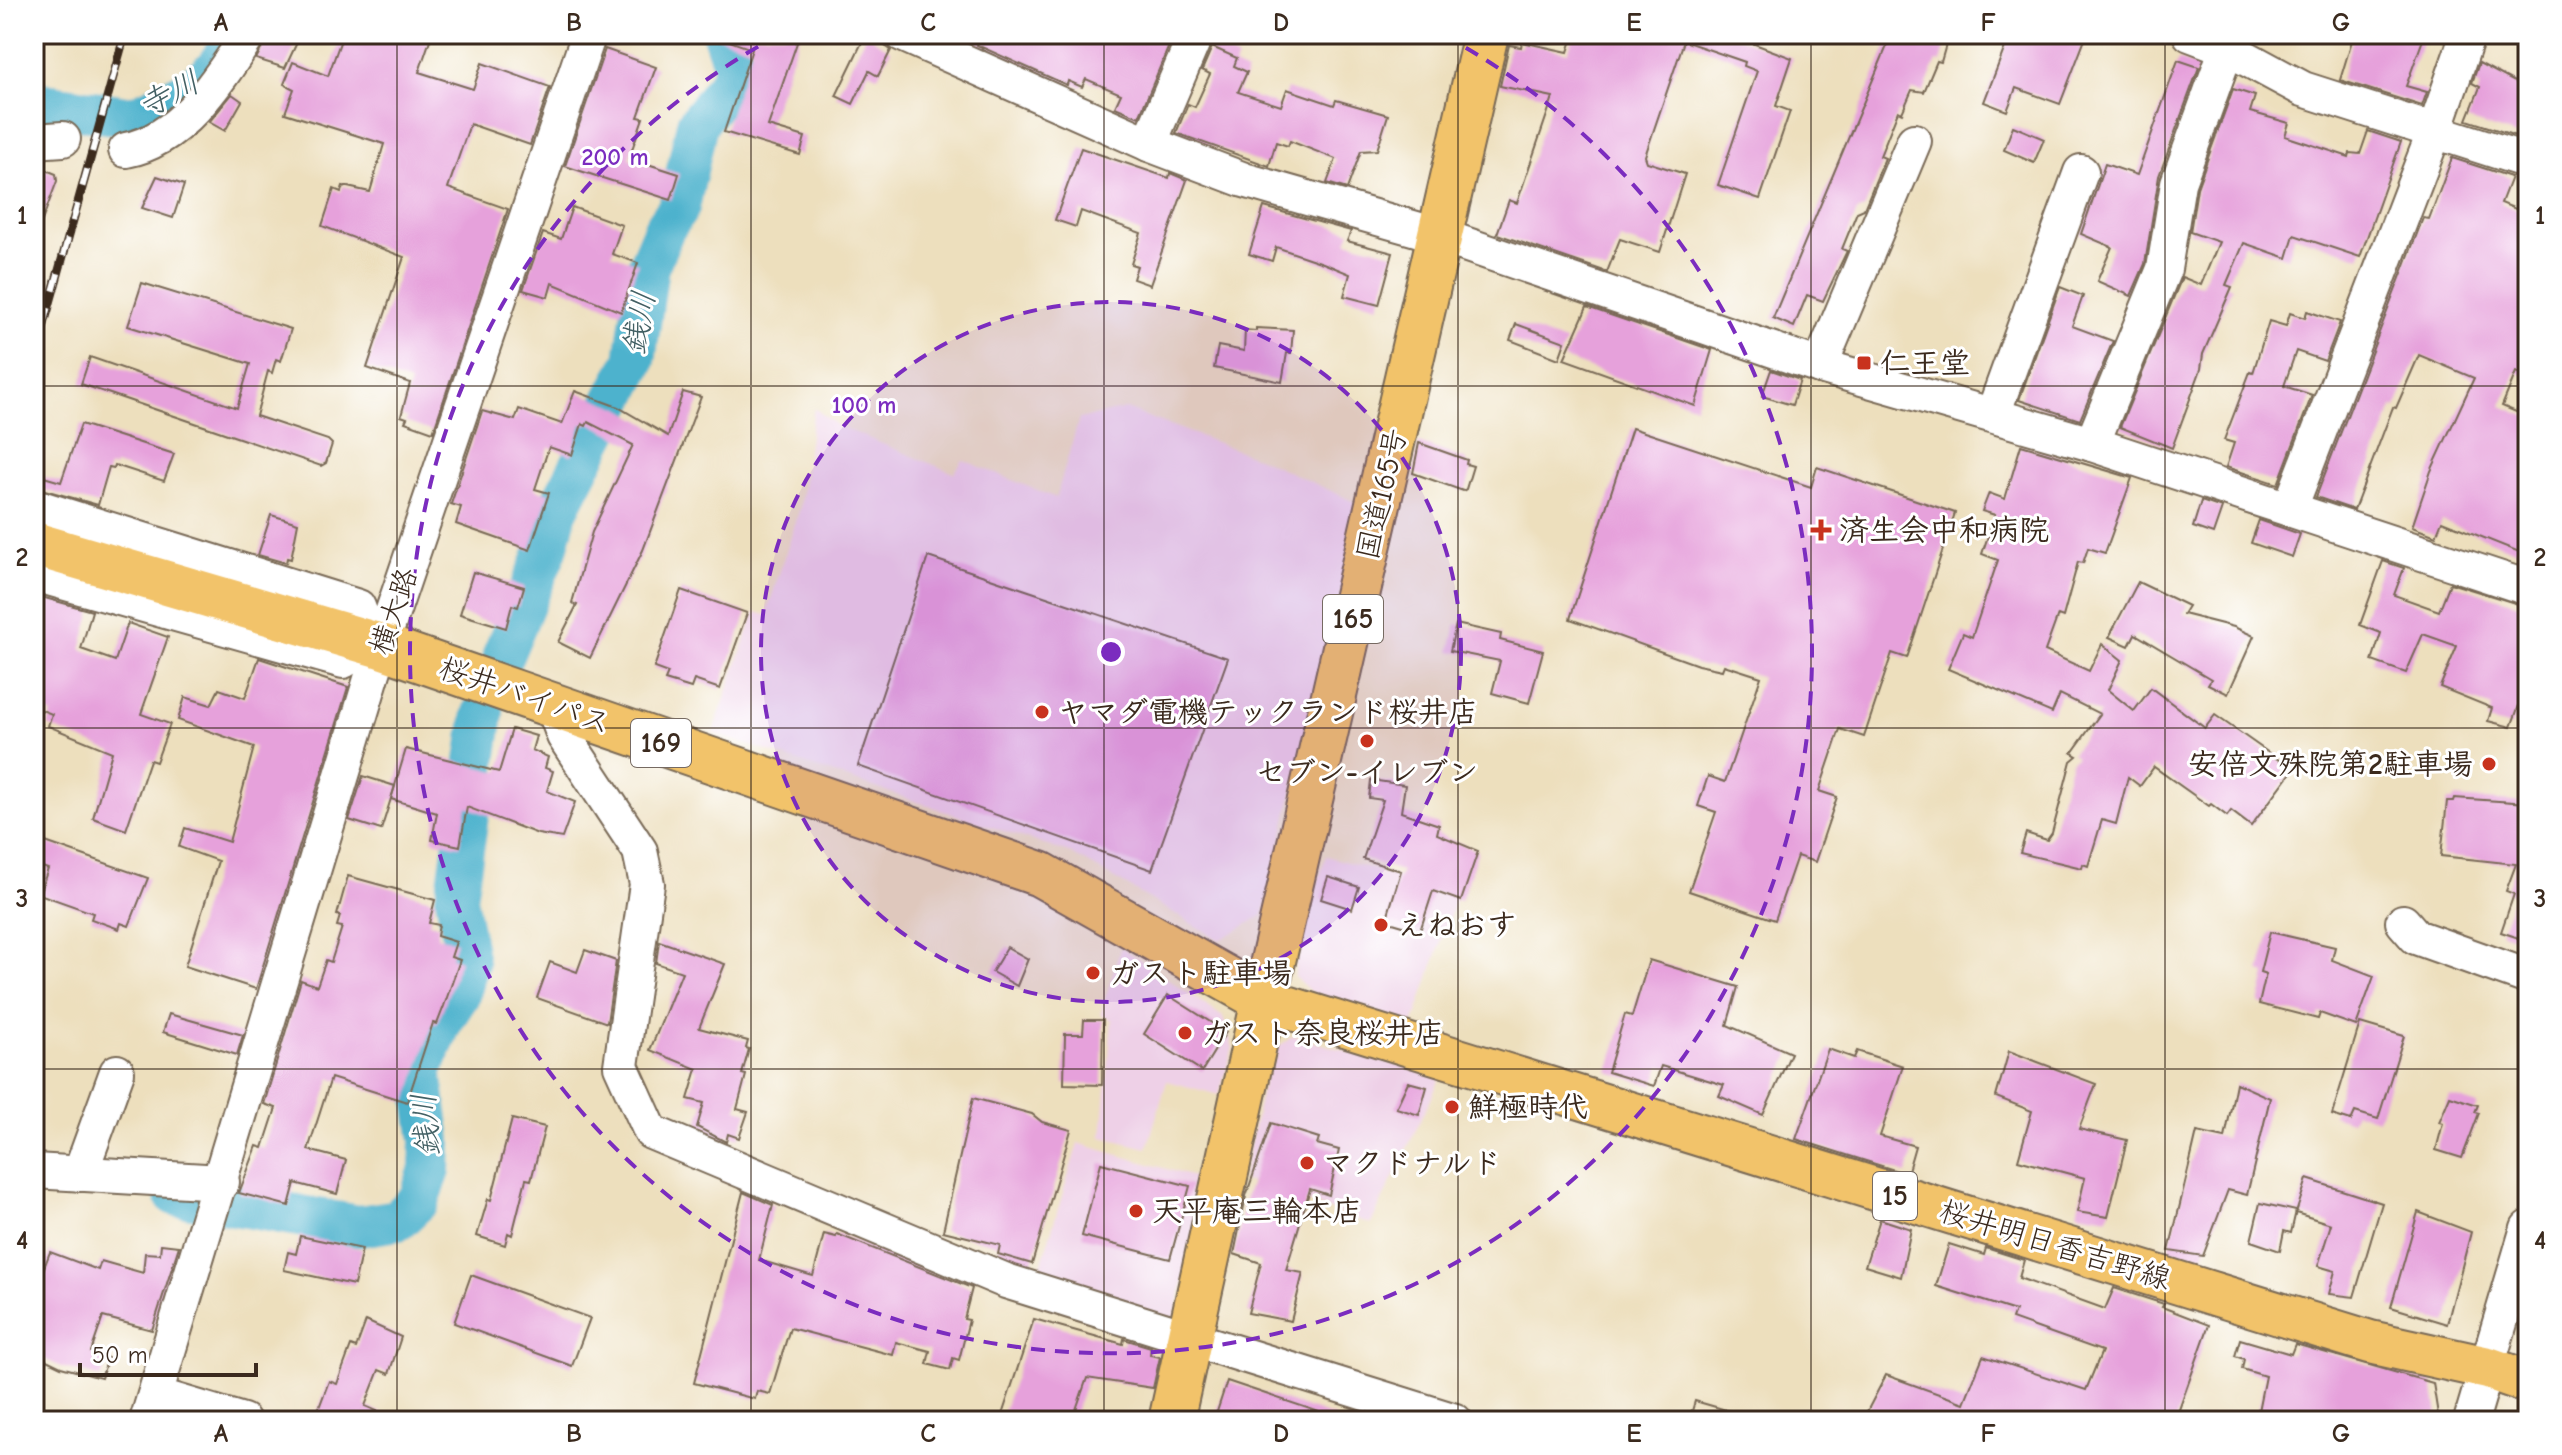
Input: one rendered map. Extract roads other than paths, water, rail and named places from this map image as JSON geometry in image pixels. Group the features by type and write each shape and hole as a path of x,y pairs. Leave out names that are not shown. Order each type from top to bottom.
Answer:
{"highway":[{"name":"国道165号","path":"1171,1421 1264,1000 1486,34"},
{"name":"桜井バイパス","path":"34,544 376,645 1040,874 1264,1000"}],"main road":[{"name":"桜井明日香吉野線","path":"1264,1000 2370,1342 2488,1368 2528,1382"}],"street":[{"path":"126,150 140,147 180,121 217,83 249,34"},
{"name":"横大路","path":"152,1408 218,1195 376,645 589,34"},
{"path":"902,34 1149,144 1244,180 1441,236 1820,366 2092,444 2528,588"},
{"path":"1149,144 1196,34"},
{"path":"2190,34 2227,48 2303,89 2528,161"},
{"path":"2290,508 2434,133 2468,34"},
{"path":"2092,444 2164,269 2178,183 2227,48"},
{"path":"1820,366 1914,141"},
{"path":"1993,414 2081,172"},
{"path":"34,506 358,607 376,645 343,661 34,574"},
{"path":"553,706 564,736 640,851 647,884 621,1066 651,1132 1006,1281 1455,1421"},
{"path":"2403,922 2416,937 2528,977"},
{"path":"80,1174 117,1072"},
{"path":"34,1171 80,1174 218,1195"},
{"path":"2471,1421 2528,1228"},
{"path":"152,1408 243,1421"}],"waterway":[{"name":"銭川","path":"503,655 547,549 557,511 635,360 648,267 664,229 679,207 697,124 731,80 734,67 723,34"},
{"name":"寺川","path":"34,100 134,117 189,90 218,67 227,49"},
{"name":"銭川","path":"175,1195 359,1226 398,1220 419,1200 430,1170 431,1140 421,1072 441,1023 459,995 468,963 456,898 483,713"}],"railway":[{"path":"34,360 125,34"}],"place":[{"name":"仁王堂","path":"1864,363"},
{"name":"済生会中和病院","path":"1821,530"},
{"name":"ヤマダ電機テックランド桜井店","path":"1042,712"},
{"name":"セブン-イレブン","path":"1367,741"},
{"name":"安倍文殊院第2駐車場","path":"2489,764"},
{"name":"えねおす","path":"1381,925"},
{"name":"ガスト駐車場","path":"1093,973"},
{"name":"ガスト奈良桜井店","path":"1185,1033"},
{"name":"鮮極時代","path":"1452,1107"},
{"name":"マクドナルド","path":"1307,1163"},
{"name":"天平庵三輪本店","path":"1136,1211"}]}
